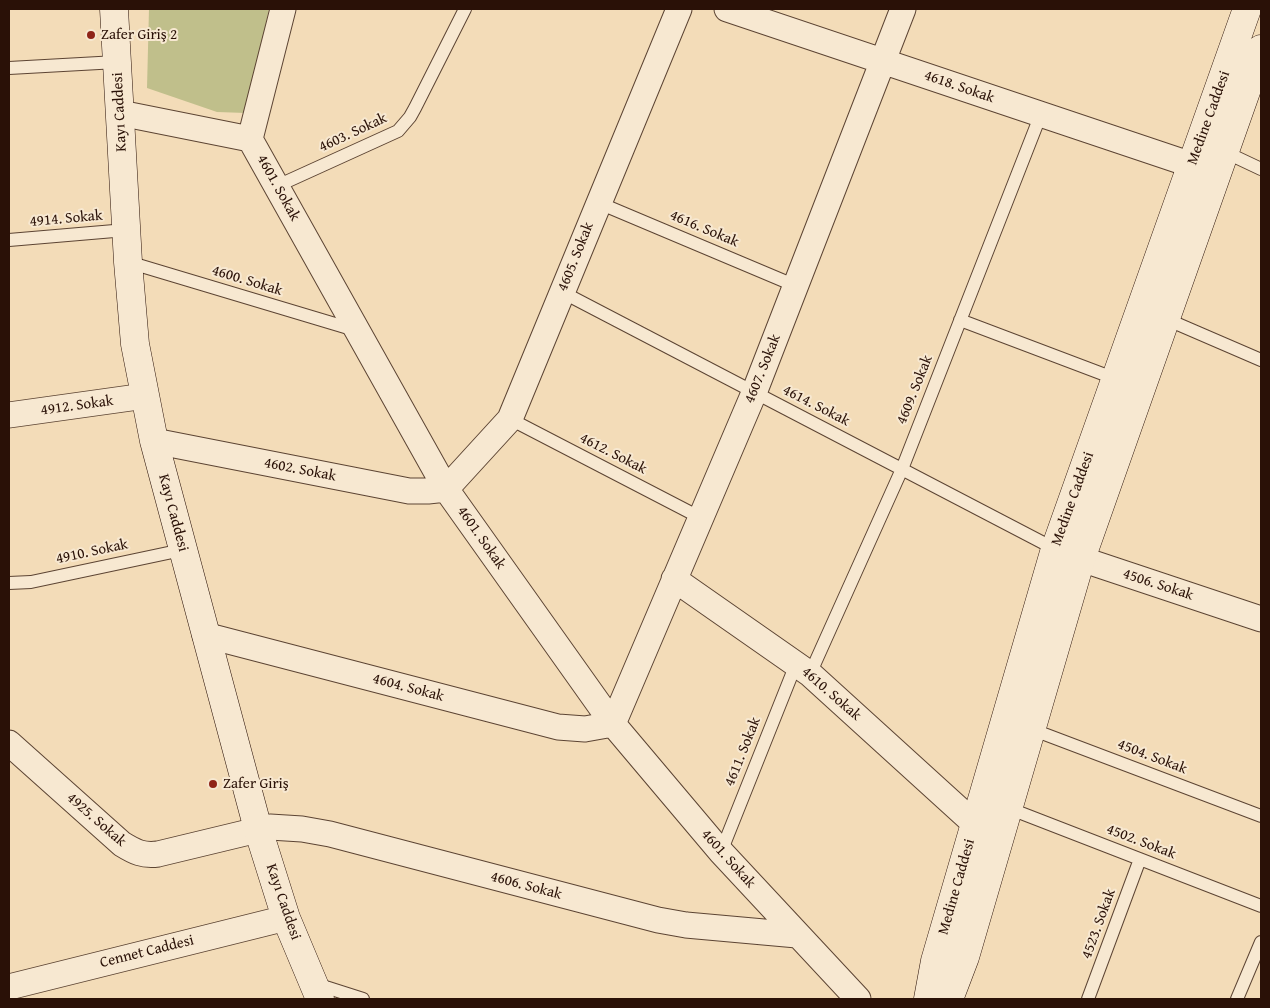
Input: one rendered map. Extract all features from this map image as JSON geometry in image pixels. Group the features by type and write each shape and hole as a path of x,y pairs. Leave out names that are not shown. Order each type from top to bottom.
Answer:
{"street":[{"name":"Kayı Caddesi","path":"114,9 128,262 135,344 154,442 258,829 286,918 316,991"},
{"name":"4601. Sokak","path":"283,9 250,139 446,489 613,724 720,852 858,999"},
{"name":"4605. Sokak","path":"446,489 510,419 679,9"},
{"name":"4618. Sokak","path":"727,9 1192,165"},
{"name":"4607. Sokak","path":"613,724 754,392 904,9"},
{"name":"Medine Caddesi","path":"928,999 935,962 1055,549 1247,9"},
{"name":"Medine Caddesi","path":"949,999 965,957 1081,560 1261,49"},
{"path":"120,113 250,139"},
{"name":"4912. Sokak","path":"9,415 145,396"},
{"name":"4602. Sokak","path":"154,442 409,491 446,489"},
{"name":"4506. Sokak","path":"1055,549 1081,560 1261,619"},
{"name":"4610. Sokak","path":"674,580 803,669 975,824"},
{"name":"4604. Sokak","path":"205,635 558,727 585,729 613,724"},
{"name":"4925. Sokak","path":"9,742 122,844 134,852 146,855 158,854 258,829"},
{"name":"4606. Sokak","path":"258,829 283,827 330,834 658,920 686,925 797,936"},
{"name":"Cennet Caddesi","path":"9,987 286,918"}],"lane":[{"name":"4603. Sokak","path":"277,186 398,131 415,108 465,9"},
{"path":"9,68 117,62"},
{"name":"4609. Sokak","path":"803,669 902,469 1041,114"},
{"path":"1225,152 1261,169"},
{"name":"4616. Sokak","path":"599,203 796,286"},
{"name":"4914. Sokak","path":"9,240 126,230"},
{"name":"4600. Sokak","path":"128,262 358,331"},
{"name":"4614. Sokak","path":"562,292 1055,549"},
{"path":"1166,319 1261,360"},
{"path":"960,320 1116,379"},
{"name":"4612. Sokak","path":"510,419 700,518"},
{"name":"4910. Sokak","path":"9,583 31,582 182,550"},
{"name":"4611. Sokak","path":"720,852 803,669"},
{"name":"4504. Sokak","path":"1031,729 1261,816"},
{"name":"4502. Sokak","path":"1008,808 1261,906"},
{"name":"4523. Sokak","path":"1088,999 1140,859"},
{"path":"1237,999 1261,942"},
{"path":"316,991 363,999"}],"shaded area":[{"path":"149,9 269,9 246,113 217,112 147,88"}],"place":[{"name":"Zafer Giriş 2","path":"91,35"},
{"name":"Zafer Giriş","path":"213,784"}]}
